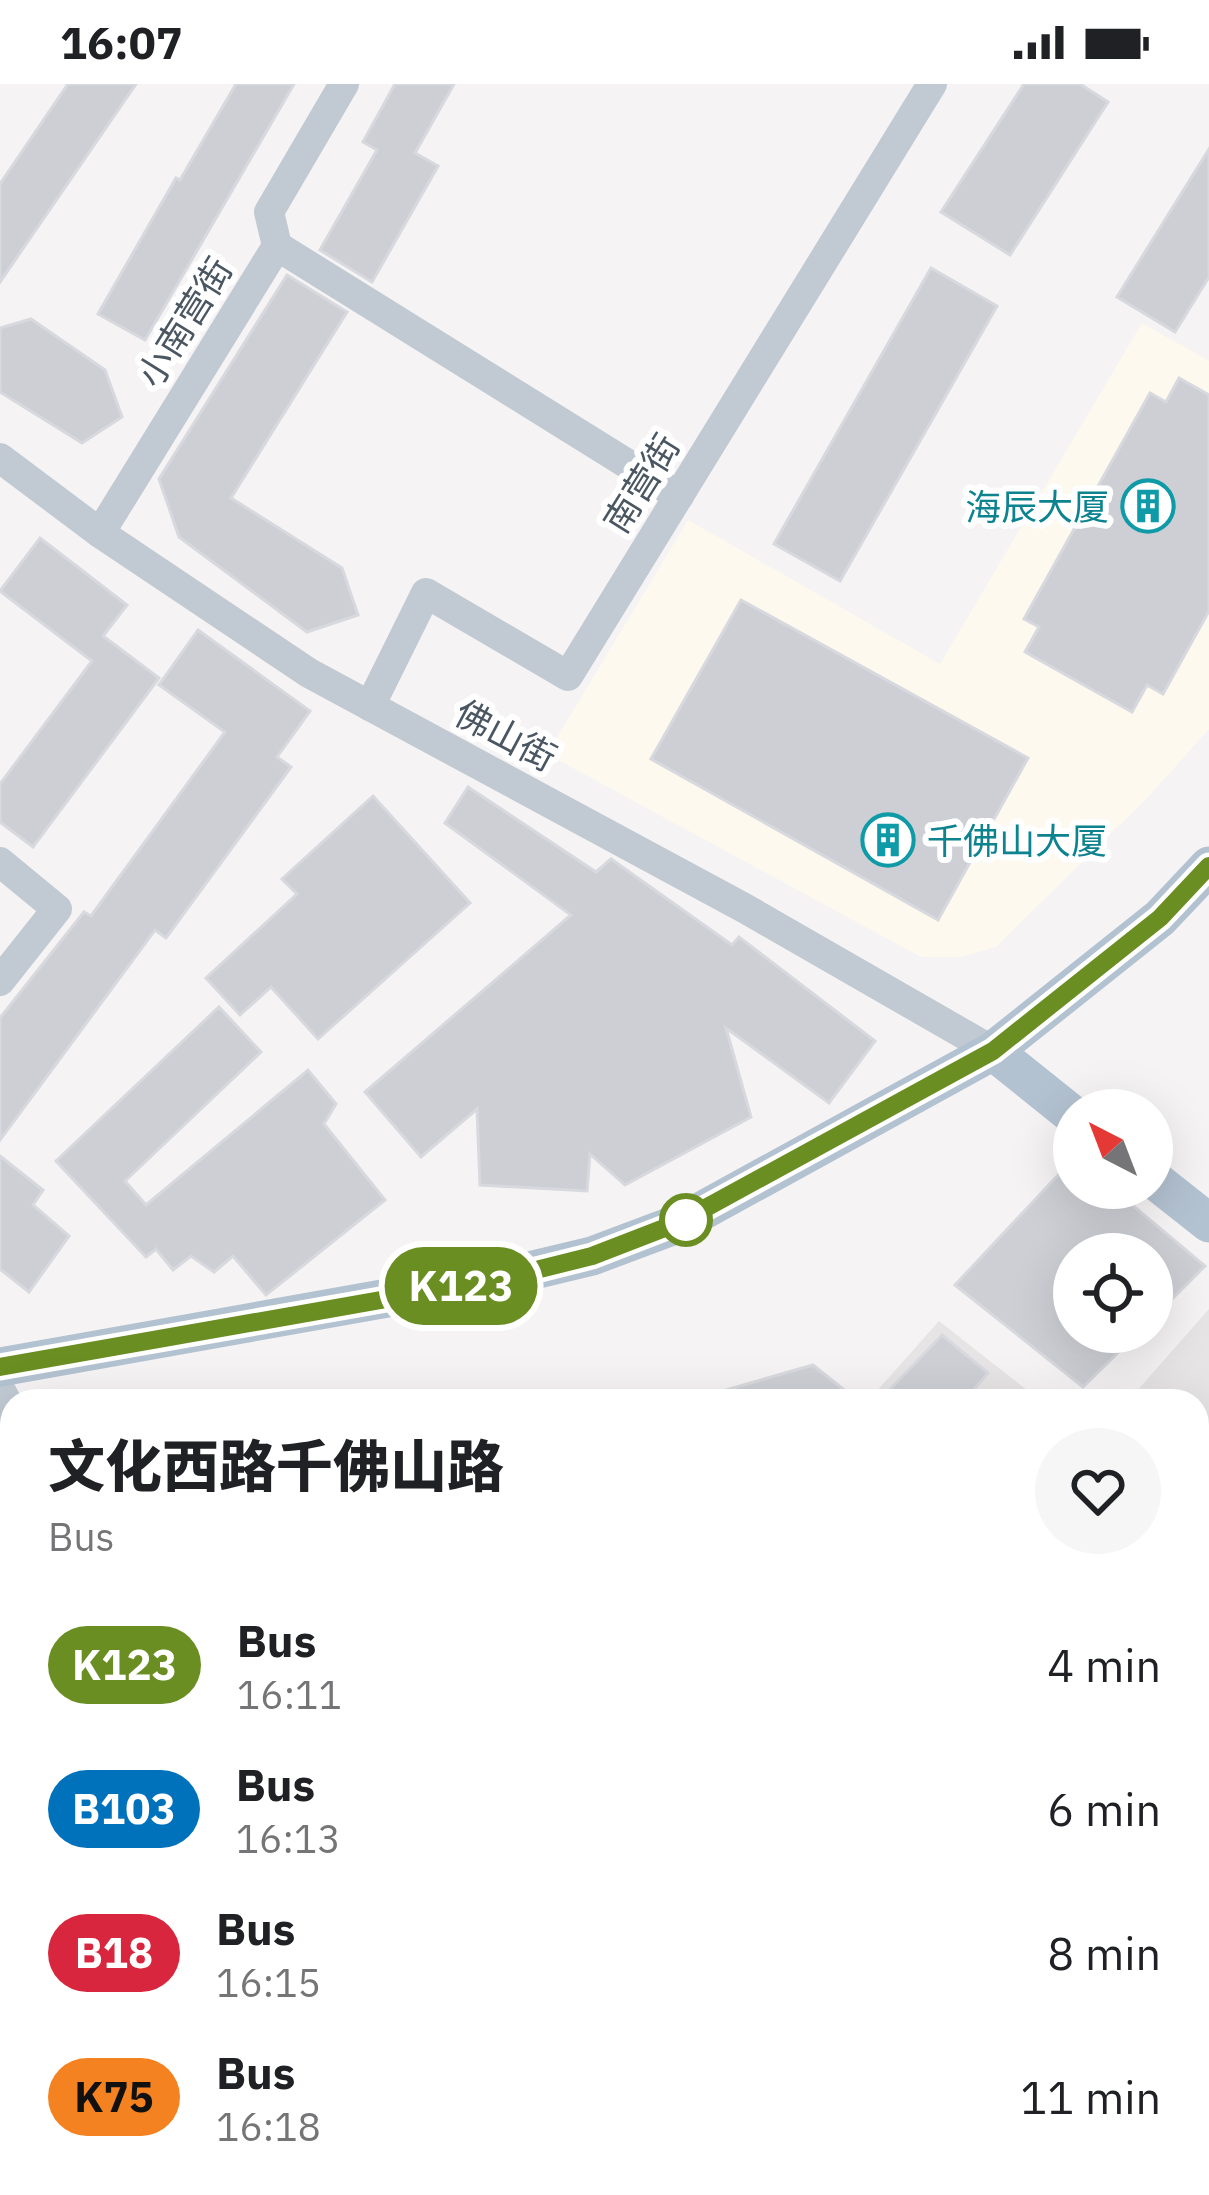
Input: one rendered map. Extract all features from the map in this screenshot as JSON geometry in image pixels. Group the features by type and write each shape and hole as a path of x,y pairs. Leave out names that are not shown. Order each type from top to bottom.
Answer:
{"main road":[{"path":"21,1389 322,1313 592,1256 680,1222 993,1051 1160,918 1209,866"},
{"path":"993,1051 1053,1099"},
{"path":"1173,1195 1209,1223"}],"street":[{"name":"小南营街","path":"100,533 277,246 269,212 344,84"},
{"name":"南营街","path":"370,706 426,593 568,676 932,84"},
{"path":"277,246 679,496"},
{"name":"佛山街","path":"0,458 100,533 309,673 746,909 993,1051"},
{"path":"0,862 57,909 0,981"}],"shaded area":[{"path":"1142,323 1209,361 1209,729 1149,796 996,947 960,957 921,957 547,754 688,520 940,664"},
{"path":"1209,1309 1209,1389 1139,1389"},
{"path":"939,1321 1026,1389 879,1389"}],"building":[{"path":"68,84 136,84 0,282 0,184"},
{"path":"236,84 294,84 145,340 98,314"},
{"path":"395,84 454,84 415,153 438,166 372,282 320,250 377,150 363,142"},
{"path":"1024,84 1080,84 1108,102 1010,255 941,212"},
{"path":"1209,149 1209,277 1175,332 1117,297"},
{"path":"931,268 997,306 840,581 774,544"},
{"path":"287,275 347,312 231,498 342,568 358,615 307,632 179,537 159,479"},
{"path":"31,319 105,370 122,417 82,443 0,392 0,328"},
{"name":"海辰大厦","path":"1179,378 1209,395 1209,611 1163,694 1147,685 1132,712 1025,652 1039,627 1024,619 1150,393 1166,402"},
{"path":"40,538 127,605 103,636 159,678 33,847 0,822 0,784 92,661 0,591"},
{"name":"千佛山大厦","path":"741,600 1028,758 938,920 651,759"},
{"path":"198,630 310,711 277,757 291,767 166,938 155,930 0,1140 0,1018 84,912 91,916 225,732 159,685"},
{"path":"468,787 596,872 611,859 732,945 739,937 875,1041 829,1103 726,1028 751,1117 625,1185 590,1154 587,1191 480,1185 477,1109 421,1157 365,1092 571,915 445,823"},
{"path":"373,796 470,903 318,1039 271,987 240,1015 206,978 297,894 282,879"},
{"path":"219,1007 261,1052 125,1181 146,1205 308,1070 336,1104 324,1124 385,1200 266,1295 233,1256 214,1272 191,1256 173,1270 156,1249 146,1257 56,1161"},
{"path":"0,1156 43,1190 33,1205 69,1236 29,1292 0,1269"},
{"path":"1053,1180 1053,1209 1137,1209 1166,1233 1053,1233 1053,1353 1118,1353 1083,1387 955,1285"},
{"path":"1173,1239 1205,1266 1173,1298"},
{"path":"942,1335 988,1373 974,1389 890,1389"},
{"path":"813,1365 843,1389 729,1389"}],"bus line":[{"name":"K123","path":"0,1367 500,1279 592,1256 680,1222 993,1051 1160,918 1209,866"}],"place":[{"name":"海辰大厦","path":"1148,506"},
{"name":"千佛山大厦","path":"888,840"}]}
